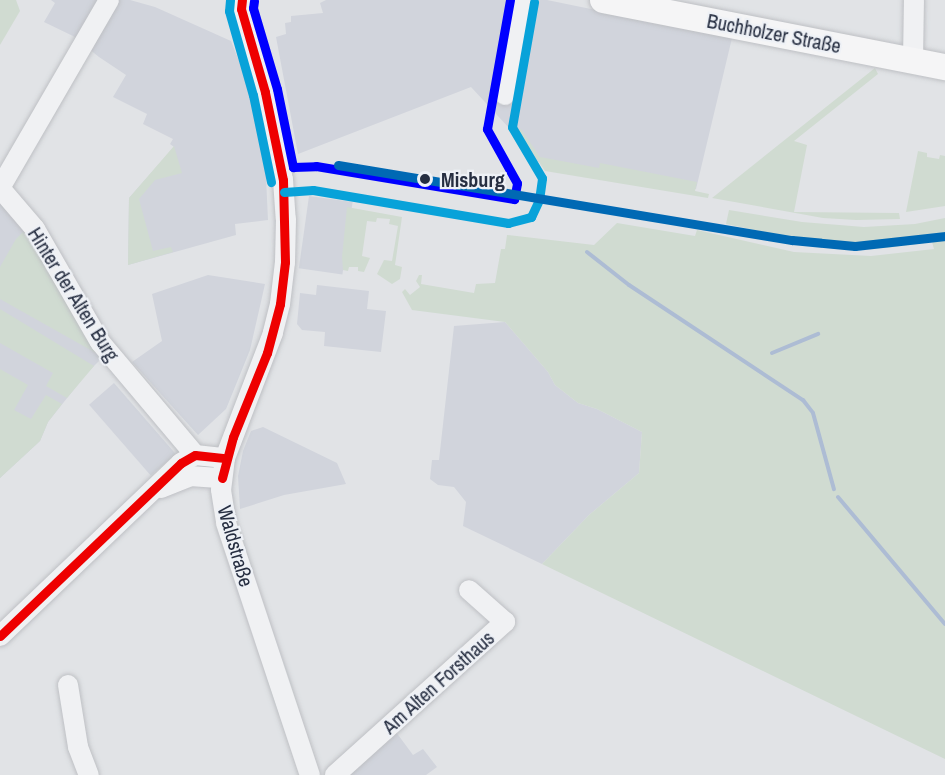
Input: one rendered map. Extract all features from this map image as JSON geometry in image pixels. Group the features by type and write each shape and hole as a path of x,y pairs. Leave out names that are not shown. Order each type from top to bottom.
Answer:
{"main road":[{"name":"Buchholzer Straße","path":"603,0 945,67"}],"street":[{"path":"0,188 109,0"},
{"name":"Waldstraße","path":"242,0 241,9 265,92 282,180 286,219 285,262 280,304 267,353 225,458 222,478 226,523 310,775"},
{"path":"504,95 522,0"},
{"path":"913,61 914,0"},
{"name":"Hinter der Alten Burg","path":"0,188 35,229 100,342 195,454"},
{"path":"0,636 152,493 166,476 195,454 225,458"},
{"path":"152,493 190,476 222,478"},
{"name":"Am Alten Forsthaus","path":"335,775 505,622 469,590"},
{"path":"68,686 78,747 89,775"}],"shaded area":[{"path":"0,0 16,0 20,11 0,45"},
{"path":"51,0 130,0 155,7 231,41 253,96 265,156 268,220 235,224 236,235 128,265 129,198 174,147 170,144 173,139 143,124 147,114 113,97 126,75 73,36 44,22 55,3"},
{"path":"326,0 547,0 732,38 696,189 532,161 510,129 471,87 298,154 276,37 286,34 285,23 291,22 291,16 323,13 320,3"},
{"path":"875,68 878,74 794,141 807,145 794,212 899,213 900,219 823,218 712,198"},
{"path":"521,129 540,157 599,168 600,163 697,182 695,191 709,194 708,198 545,171 518,131"},
{"path":"174,146 182,173 155,180 139,199 153,251 171,247 173,252 128,265 129,198"},
{"path":"918,151 927,153 927,157 939,159 940,155 945,156 945,206 906,212"},
{"path":"309,196 353,202 342,274 299,268"},
{"path":"0,199 25,226 105,355 87,373 48,422 40,441 0,478"},
{"path":"347,207 402,217 395,265 402,267 400,279 392,284 377,274 384,260 392,261 398,226 389,224 390,219 377,218 376,222 367,221 362,256 370,258 364,272 358,271 358,267 349,267 348,271 343,270 342,257"},
{"path":"729,210 802,222 864,227 915,224 945,218 945,759 542,564 589,515 639,473 642,432 597,409 578,403 555,385 548,372 505,322 412,310 402,292 405,289 410,295 420,287 416,281 419,275 422,275 421,284 474,293 476,284 495,283 501,249 505,249 507,235 594,245 617,223 695,236 697,230 794,252 871,256 934,249 932,242 887,248 849,249 773,240 773,234 726,224"},
{"path":"27,228 103,357 0,299 0,267 16,239"},
{"path":"208,275 265,284 250,350 226,409 198,435 132,362 162,341 152,294"},
{"path":"317,285 369,291 367,309 386,311 381,352 324,346 325,332 302,330 297,324 300,293 316,295"},
{"path":"0,309 94,366 67,398 46,386 53,373 0,343"},
{"path":"505,322 548,372 555,385 578,403 597,409 642,432 639,473 589,515 542,564 463,526 466,502 454,487 438,485 430,479 432,460 439,460 454,326"},
{"path":"0,369 28,385 14,410 31,419 46,395 62,404 48,422 40,441 0,478"},
{"path":"114,383 176,454 151,476 89,405"},
{"path":"263,427 337,463 346,484 284,495 240,509 238,476 243,451 251,431"},
{"path":"393,728 413,755 423,749 437,767 426,775 342,775"}],"waterway":[{"path":"587,252 629,285 803,400 813,413 834,489"},
{"path":"772,353 818,334"},
{"path":"838,497 945,624"}],"transit line":[{"path":"230,0 229,11 253,95 271,182"},
{"path":"222,478 233,437 267,353 280,304 285,262 283,180 265,92 241,9 242,0"},
{"path":"254,1 253,8 277,89 293,167 316,166 514,199 517,183 487,129 510,0"},
{"path":"284,192 313,190 508,223 531,217 539,200 542,178 512,127 534,2"},
{"path":"338,165 792,240 855,246 945,236"},
{"path":"0,636 181,463 195,455 225,458"}],"place":[{"name":"Misburg","path":"425,179"}]}
